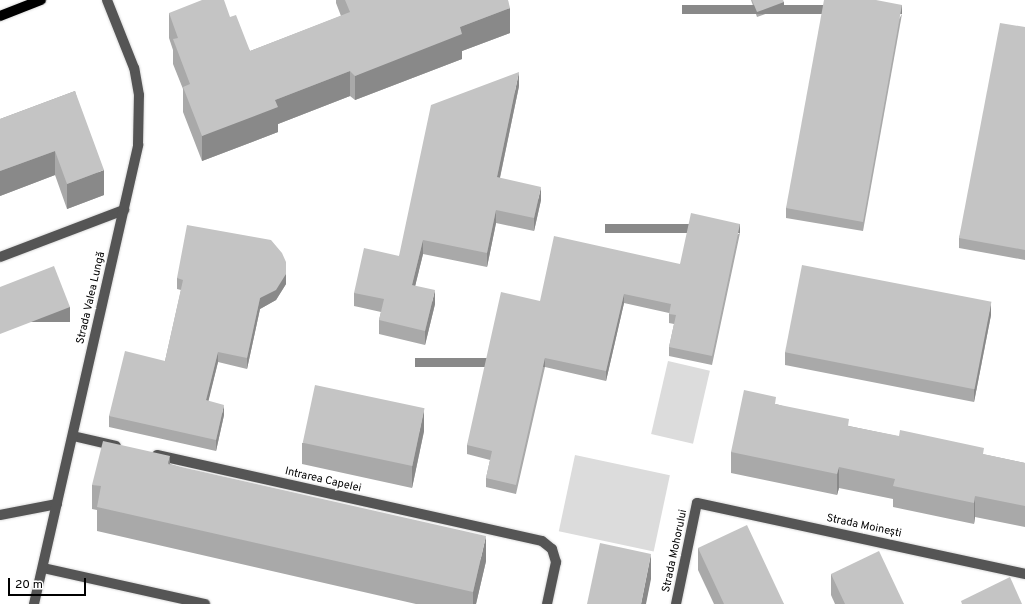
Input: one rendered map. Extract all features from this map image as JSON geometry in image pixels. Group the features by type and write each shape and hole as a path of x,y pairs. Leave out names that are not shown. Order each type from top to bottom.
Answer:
{"main road":[{"path":"0,16 41,0"}],"street":[{"name":"Strada Valea Lungă","path":"34,604 138,145 139,94 134,68 107,0"},
{"path":"0,257 124,210"},
{"path":"73,436 126,448"},
{"name":"Intrarea Capelei","path":"150,454 542,541 552,549 556,562 547,604"},
{"name":"Strada Moinești","path":"697,503 1025,574"},
{"name":"Strada Mohorului","path":"676,604 697,503"},
{"path":"0,515 57,504"},
{"path":"42,568 205,604"}],"shaded area":[{"path":"668,361 710,371 693,444 651,434"},
{"path":"575,455 670,475 654,551 559,531"}],"building":[{"path":"202,0 224,0 230,17 236,15 250,51 350,12 345,0 508,0 510,8 460,27 462,34 355,76 350,71 275,100 278,107 202,136 183,87 190,84 173,39 178,38 169,13"},
{"path":"752,0 783,0 784,2 757,12"},
{"path":"824,0 876,0 902,5 863,222 786,208"},
{"path":"1000,23 1025,27 1025,250 959,238"},
{"path":"519,72 497,177 541,187 534,218 496,210 487,253 423,240 412,285 435,290 425,331 379,320 384,299 354,293 364,248 399,256 431,105"},
{"path":"75,91 104,170 67,184 55,151 0,171 0,119"},
{"path":"691,213 740,224 712,356 669,347 676,315 669,314 671,304 624,294 606,371 545,358 516,485 486,478 492,451 467,445 501,292 540,301 554,236 680,264"},
{"path":"187,225 271,240 282,253 286,262 286,274 276,290 260,298 247,358 218,352 206,400 224,405 216,440 109,416 125,351 165,361 183,280 177,278"},
{"path":"802,265 991,302 974,389 785,352"},
{"path":"54,266 70,307 0,334 0,287"},
{"path":"315,385 425,408 412,466 303,443"},
{"path":"744,390 776,397 775,404 849,419 848,426 899,436 900,430 984,448 983,454 1025,463 1025,506 975,496 974,503 893,486 895,479 839,467 837,474 731,452"},
{"path":"103,441 170,456 168,464 486,536 473,592 97,507 101,486 92,485"},
{"path":"747,525 784,604 724,604 698,548"},
{"path":"600,543 651,554 641,604 587,604"},
{"path":"879,551 904,604 845,604 831,574"},
{"path":"1010,577 1022,604 962,604 961,601"}]}
